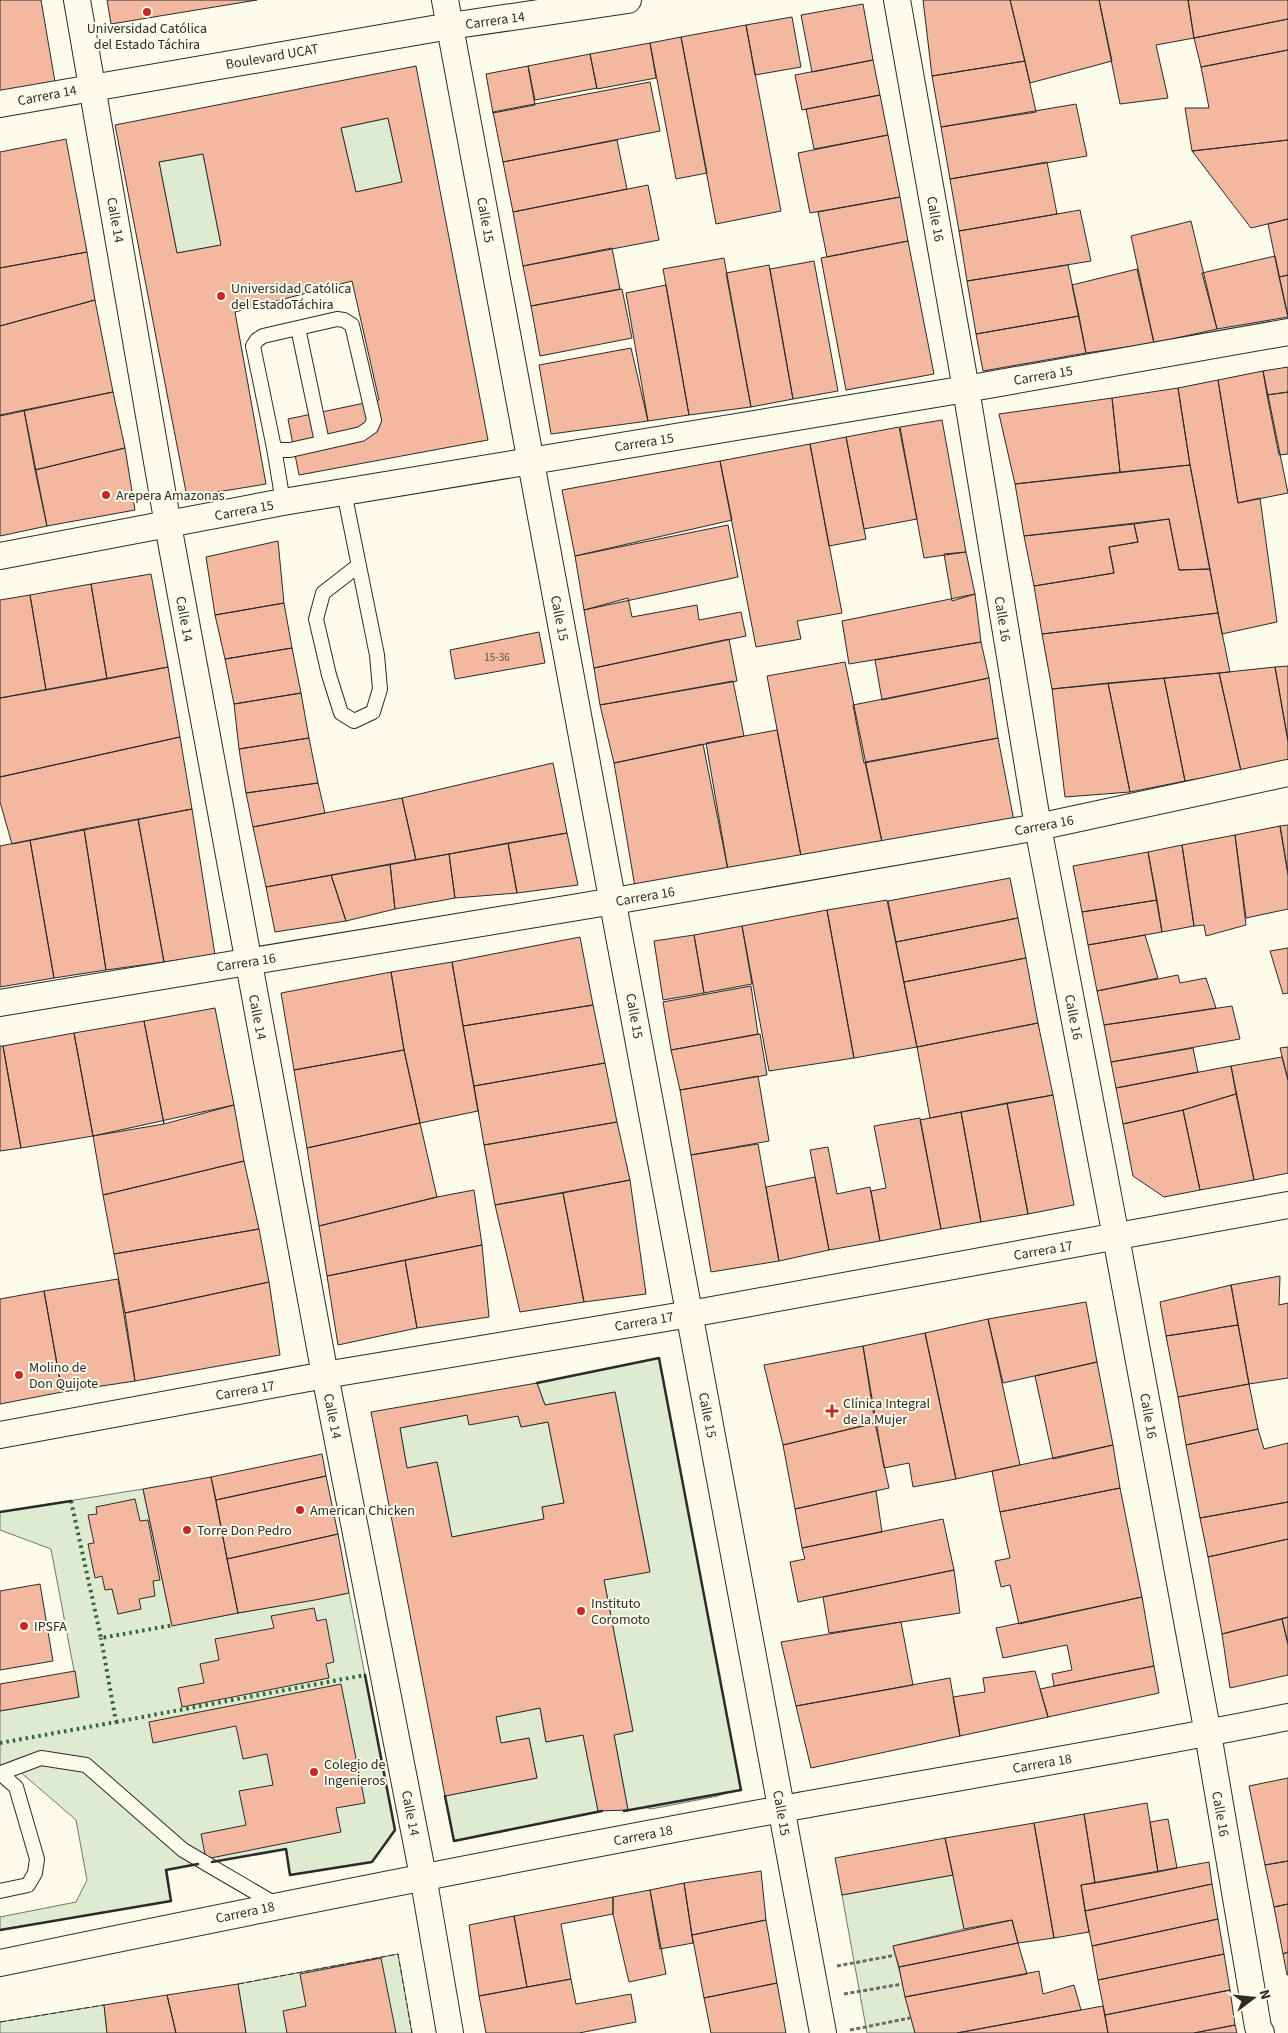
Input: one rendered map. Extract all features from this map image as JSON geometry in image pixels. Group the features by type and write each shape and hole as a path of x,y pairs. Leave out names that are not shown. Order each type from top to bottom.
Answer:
{"street":[{"name":"Calle 14","path":"78,0 168,525 325,1376 423,1876 450,2033"},
{"name":"Calle 15","path":"446,0 530,461 614,901 782,1809 810,1971 816,1999 832,2032"},
{"name":"Carrera 14","path":"450,26 628,0"},
{"name":"Calle 16","path":"897,0 966,389 1038,827 1116,1236 1208,1734 1256,2018 1261,2033"},
{"name":"Boulevard UCAT","path":"93,86 450,26"},
{"name":"Carrera 14","path":"0,104 93,86"},
{"name":"Carrera 15","path":"0,556 283,502 966,389 1288,332"},
{"name":"Carrera 16","path":"0,1003 614,901 1038,827 1288,773"},
{"name":"Carrera 17","path":"0,1435 325,1376 690,1314 1288,1205"},
{"name":"Carrera 18","path":"0,1963 423,1876 782,1809 1208,1734 1288,1717"}],"lane":[{"path":"274,448 290,450 361,434 371,427 374,420 352,325 344,320 337,319 263,336 253,346 283,502"},
{"path":"298,328 322,442"},
{"path":"344,492 359,565 377,656 380,689 372,712 354,721 341,713 329,675 316,619 323,593 359,565"},
{"path":"0,1891 28,1885 35,1873 37,1859 16,1787 0,1773 41,1758 86,1765 183,1850 278,1905"}],"path":[{"path":"810,1971 896,1954"},
{"path":"816,1999 902,1984"},
{"path":"832,2032 910,2018"}],"green space":[{"path":"388,118 402,182 356,192 341,128"},
{"path":"203,154 221,245 177,253 159,162"},
{"path":"659,1358 741,1790 651,1809 645,1807 628,1810 614,1735 633,1731 604,1580 650,1571 615,1392 545,1405 537,1383"},
{"path":"467,1415 518,1416 521,1427 548,1422 564,1503 542,1507 544,1519 452,1537 437,1462 407,1468 400,1428"},
{"path":"143,1489 172,1625 349,1593 395,1830 372,1862 290,1875 286,1849 167,1870 171,1901 0,1930 0,1917 76,1902 87,1880 76,1820 11,1764 0,1766 0,1711 79,1697 51,1549 0,1530 0,1512"},
{"path":"540,1708 546,1742 583,1735 598,1811 454,1841 445,1796 537,1778 529,1738 501,1743 496,1717"},
{"path":"953,1875 964,1929 893,1946 915,2033 867,2033 842,1895"},
{"path":"398,1954 412,2033 246,2033 238,1984"},
{"path":"104,2005 107,2033 0,2033 0,2022"}],"building":[{"path":"0,0 41,0 55,82 0,91"},
{"name":"Universidad Católica del Estado Táchira","path":"107,0 257,0 111,24"},
{"path":"923,0 1010,0 1025,61 932,76"},
{"path":"1010,0 1099,0 1112,61 1030,83"},
{"path":"1099,0 1188,0 1194,38 1156,45 1168,98 1120,104"},
{"path":"1188,0 1288,0 1288,19 1194,38"},
{"path":"863,4 873,60 812,72 801,15"},
{"path":"792,17 801,67 755,75 746,25"},
{"path":"1288,19 1288,50 1201,67 1194,38"},
{"path":"746,25 781,211 716,224 681,37"},
{"path":"681,37 707,173 676,179 650,43"},
{"path":"650,43 656,78 597,89 590,54"},
{"path":"1288,50 1288,140 1192,151 1185,108 1209,108 1201,67"},
{"path":"590,54 597,88 535,100 528,66"},
{"path":"873,60 880,95 802,110 795,75"},
{"path":"1025,61 1036,112 941,127 932,76"},
{"name":"Universidad Católica del EstadoTáchira","path":"416,66 488,440 299,475 288,419 379,400 352,281 235,312 266,484 187,497 115,125","holes":["388,118 402,182 356,192 341,128","203,154 221,245 177,253 159,162"]},
{"path":"528,66 535,105 493,113 486,74"},
{"path":"650,82 660,131 503,162 493,112"},
{"path":"880,95 888,135 814,149 806,109"},
{"path":"1076,104 1087,156 950,179 941,127"},
{"path":"888,135 900,197 810,213 798,153"},
{"path":"66,139 87,252 0,268 0,152"},
{"path":"617,140 627,189 513,212 503,162"},
{"path":"1288,140 1288,219 1251,228 1192,151"},
{"path":"1047,162 1057,214 959,231 950,179"},
{"path":"648,185 659,240 523,266 513,212"},
{"path":"900,197 908,241 827,257 818,212"},
{"path":"1080,210 1091,261 967,281 959,231"},
{"path":"1288,219 1288,275 1279,277 1268,224"},
{"path":"1191,221 1217,329 1154,343 1131,236"},
{"path":"908,241 934,374 846,390 821,258"},
{"path":"612,248 620,289 531,306 523,266"},
{"path":"87,252 95,300 0,326 0,268"},
{"path":"1275,256 1288,317 1217,329 1202,273"},
{"path":"724,258 751,407 689,415 663,269"},
{"path":"814,261 838,391 793,399 770,269"},
{"path":"769,265 793,399 751,407 726,273"},
{"path":"1068,265 1079,316 976,334 967,281"},
{"path":"1137,269 1154,343 1086,353 1072,285"},
{"path":"1288,275 1288,317 1279,277"},
{"path":"666,285 689,415 648,421 626,293"},
{"path":"622,289 632,338 540,356 531,306"},
{"path":"95,300 113,392 0,416 0,326"},
{"path":"1079,316 1086,353 983,371 976,334"},
{"path":"631,348 648,421 551,434 539,365"},
{"path":"1288,367 1288,392 1267,395 1263,371"},
{"path":"1263,371 1288,493 1238,503 1218,380"},
{"path":"1218,380 1238,503 1260,498 1277,622 1222,634 1190,465 1178,388"},
{"path":"1178,388 1190,465 1120,472 1112,398"},
{"path":"113,392 125,448 35,470 24,410"},
{"path":"1288,392 1288,454 1279,455 1267,395"},
{"path":"1112,398 1120,472 1015,484 999,414"},
{"path":"24,410 47,526 0,536 0,415"},
{"path":"942,420 966,552 924,558 900,427"},
{"path":"899,427 917,519 864,529 846,437"},
{"path":"846,437 866,539 829,546 810,444"},
{"path":"810,444 842,613 797,621 801,639 756,647 720,461"},
{"path":"125,448 135,510 47,526 35,470"},
{"path":"720,461 732,520 575,556 562,490"},
{"path":"1190,465 1210,569 1179,570 1169,519 1024,536 1015,484"},
{"path":"1169,519 1179,570 1210,569 1218,613 1042,634 1034,586 1114,573 1109,547 1138,542 1134,524"},
{"path":"1134,524 1138,542 1109,547 1114,573 1034,586 1024,536"},
{"path":"728,525 738,577 584,610 575,556"},
{"path":"278,541 284,603 215,615 206,557"},
{"path":"966,552 975,594 952,601 944,554"},
{"path":"151,574 168,667 107,679 91,584"},
{"path":"91,584 107,679 46,690 30,595"},
{"path":"975,594 981,642 849,664 842,621"},
{"path":"30,595 46,690 0,698 0,600"},
{"path":"628,598 632,617 697,605 699,620 741,612 746,636 594,668 584,610"},
{"path":"284,603 292,648 225,659 215,615"},
{"path":"1218,613 1230,672 1052,689 1042,634"},
{"path":"539,632 545,663 455,679 450,650"},
{"path":"729,639 737,681 600,705 594,668"},
{"path":"981,642 989,678 882,700 875,660"},
{"path":"292,648 301,693 234,704 225,659"},
{"path":"845,662 882,842 801,856 767,676"},
{"path":"1288,666 1288,741 1275,667"},
{"path":"168,667 180,737 0,777 0,698"},
{"path":"1275,667 1288,741 1288,761 1241,771 1219,673"},
{"path":"1219,673 1241,771 1185,781 1164,678"},
{"path":"989,678 998,738 864,763 853,705"},
{"path":"1164,678 1185,781 1130,792 1108,683"},
{"path":"733,681 744,736 614,763 600,705"},
{"path":"1108,683 1130,792 1065,797 1052,689"},
{"path":"301,693 309,738 239,749 234,704"},
{"path":"777,730 801,856 728,870 706,743"},
{"path":"180,737 192,809 12,844 0,802 0,777"},
{"path":"309,738 318,783 246,793 239,749"},
{"path":"998,738 1014,821 882,842 865,762"},
{"path":"703,744 728,870 635,887 614,763"},
{"path":"553,763 567,833 416,860 402,798"},
{"path":"318,783 325,813 253,827 246,793"},
{"path":"402,798 416,860 266,887 253,827"},
{"path":"192,809 215,955 164,962 138,819"},
{"path":"138,819 164,962 106,970 84,829"},
{"path":"1288,825 1288,874 1280,826"},
{"path":"1280,826 1288,874 1288,909 1246,918 1235,835"},
{"path":"84,829 106,970 54,978 30,840"},
{"path":"567,833 578,885 517,893 508,843"},
{"path":"1235,835 1246,925 1206,936 1204,925 1194,926 1182,845"},
{"path":"30,840 54,978 0,987 0,846"},
{"path":"508,843 517,893 455,898 449,854"},
{"path":"1182,845 1194,926 1162,932 1148,852"},
{"path":"1148,852 1157,900 1082,912 1073,866"},
{"path":"449,854 455,898 395,909 390,864"},
{"path":"390,864 395,909 346,921 331,875"},
{"path":"331,875 346,921 275,932 266,887"},
{"path":"1010,878 1018,918 896,942 888,901"},
{"path":"887,900 917,1047 854,1058 827,910"},
{"path":"1157,900 1162,932 1088,945 1082,912"},
{"path":"827,910 854,1058 769,1071 742,926"},
{"path":"1018,918 1026,958 904,982 896,942"},
{"path":"742,926 752,984 704,993 694,935"},
{"path":"694,935 704,993 663,1000 654,941"},
{"path":"1145,935 1158,978 1097,991 1088,945"},
{"path":"580,937 593,1005 463,1026 452,962"},
{"path":"1288,948 1288,993 1283,994 1270,951"},
{"path":"1026,958 1038,1023 917,1047 904,982"},
{"path":"452,962 478,1111 420,1123 404,1050 391,972"},
{"path":"391,972 404,1050 294,1070 281,993"},
{"path":"1178,975 1180,983 1206,978 1216,1008 1104,1025 1097,991"},
{"path":"751,986 758,1034 671,1050 663,1002"},
{"path":"593,1005 605,1063 474,1086 463,1026"},
{"path":"1232,1006 1240,1039 1111,1062 1104,1025"},
{"path":"215,1008 234,1105 164,1124 144,1021"},
{"path":"144,1021 164,1124 93,1136 74,1033"},
{"path":"1038,1023 1053,1095 930,1118 917,1047"},
{"path":"74,1033 93,1136 21,1148 3,1046"},
{"path":"760,1034 767,1075 680,1090 671,1050"},
{"path":"0,1046 3,1046 21,1148 0,1151"},
{"path":"1288,1047 1288,1080 1280,1048"},
{"path":"1193,1048 1198,1072 1116,1088 1111,1062"},
{"path":"404,1050 420,1123 307,1148 294,1070"},
{"path":"1282,1057 1288,1080 1288,1173 1254,1180 1231,1066"},
{"path":"605,1063 617,1122 484,1145 474,1086"},
{"path":"1231,1066 1236,1094 1183,1110 1123,1124 1116,1088"},
{"path":"758,1076 769,1141 691,1155 680,1090"},
{"path":"1236,1094 1254,1180 1200,1190 1183,1110"},
{"path":"1053,1095 1074,1205 1028,1214 1007,1103"},
{"path":"1007,1103 1028,1214 981,1222 961,1112"},
{"path":"234,1105 244,1161 103,1195 93,1136"},
{"path":"1183,1110 1200,1190 1164,1197 1133,1176 1123,1124"},
{"path":"961,1112 981,1222 941,1229 920,1120"},
{"path":"920,1118 941,1229 880,1241 871,1191 886,1188 874,1126"},
{"path":"617,1122 630,1180 495,1205 484,1145"},
{"path":"420,1123 437,1197 319,1226 307,1148"},
{"path":"758,1144 779,1261 711,1272 691,1155"},
{"path":"828,1147 837,1194 870,1187 880,1241 829,1250 810,1150"},
{"path":"244,1161 259,1229 114,1254 103,1195"},
{"path":"815,1177 829,1250 779,1261 766,1187"},
{"path":"630,1180 646,1294 584,1302 563,1193"},
{"path":"474,1190 482,1245 327,1276 319,1226 437,1197"},
{"path":"563,1193 584,1302 520,1312 495,1205"},
{"path":"259,1229 269,1282 125,1313 114,1254"},
{"path":"482,1245 489,1317 417,1328 405,1260"},
{"path":"405,1260 417,1328 338,1345 327,1276"},
{"path":"1280,1276 1279,1305 1288,1303 1288,1378 1249,1384 1231,1285"},
{"path":"118,1279 135,1381 62,1392 44,1291"},
{"path":"269,1282 280,1355 135,1381 125,1313"},
{"path":"1231,1285 1238,1325 1166,1336 1160,1302"},
{"path":"44,1291 62,1392 0,1404 0,1299"},
{"path":"1086,1302 1097,1362 1003,1383 988,1319"},
{"path":"988,1319 1020,1465 956,1479 925,1333"},
{"path":"1238,1325 1249,1384 1178,1397 1166,1336"},
{"path":"925,1333 956,1479 913,1487 909,1463 884,1468 863,1346"},
{"path":"863,1346 875,1423 783,1445 764,1365"},
{"path":"1097,1362 1113,1445 1053,1459 1035,1376"},
{"path":"537,1383 545,1405 615,1392 650,1572 604,1580 633,1731 614,1735 628,1810 598,1811 583,1735 546,1742 540,1708 496,1717 501,1743 529,1738 537,1778 445,1796 371,1412","holes":["467,1415 469,1425 518,1416 521,1427 548,1422 564,1503 542,1507 544,1519 452,1537 437,1462 407,1468 400,1428"]},
{"path":"1249,1384 1258,1429 1186,1445 1178,1397"},
{"path":"875,1423 889,1488 795,1509 783,1445"},
{"path":"1258,1429 1264,1449 1288,1443 1288,1502 1200,1518 1186,1445"},
{"path":"1113,1445 1120,1488 1000,1512 992,1471"},
{"path":"322,1454 326,1476 216,1500 211,1477"},
{"path":"326,1476 338,1534 227,1559 216,1500"},
{"name":"Torre Don Pedro","path":"211,1477 238,1613 172,1626 143,1489"},
{"path":"1120,1488 1142,1597 1019,1624 1010,1585 1001,1587 995,1561 1010,1558 1000,1512"},
{"path":"876,1491 882,1532 802,1548 795,1509"},
{"path":"135,1499 140,1521 148,1520 160,1580 153,1581 155,1596 139,1599 141,1609 118,1614 112,1589 105,1590 102,1576 95,1578 88,1544 94,1543 88,1515 97,1514 96,1507"},
{"path":"1288,1502 1288,1539 1208,1557 1200,1518"},
{"path":"943,1519 954,1570 798,1602 790,1562 805,1559 802,1548"},
{"path":"338,1534 349,1593 238,1613 227,1559"},
{"path":"1288,1539 1288,1617 1222,1634 1208,1557"},
{"path":"954,1570 960,1613 829,1633 823,1597"},
{"name":"IPSFA","path":"40,1584 53,1661 0,1670 0,1591"},
{"path":"1142,1597 1154,1666 1054,1686 1052,1674 1072,1670 1067,1645 1003,1658 996,1628"},
{"path":"314,1608 317,1621 326,1619 334,1662 326,1664 329,1678 182,1707 178,1688 204,1683 200,1664 219,1660 215,1639 274,1628 271,1616"},
{"path":"1288,1617 1288,1644 1282,1619"},
{"path":"1282,1619 1288,1644 1288,1675 1230,1688 1222,1634"},
{"path":"901,1622 913,1685 796,1706 781,1642"},
{"path":"1154,1666 1159,1693 1048,1717 1040,1689"},
{"name":"IPSFA","path":"75,1671 79,1697 0,1711 0,1684"},
{"path":"1035,1671 1048,1717 960,1736 953,1697 985,1692 983,1678"},
{"path":"950,1678 960,1736 811,1768 796,1706"},
{"name":"Colegio de Ingenieros","path":"341,1684 365,1803 336,1808 341,1832 206,1859 201,1834 246,1825 239,1791 273,1785 267,1754 243,1759 236,1726 153,1743 149,1722"},
{"path":"1288,1778 1288,1861 1265,1865 1249,1786"},
{"path":"1147,1803 1158,1872 1095,1883 1084,1814"},
{"path":"1084,1814 1095,1883 1081,1885 1089,1932 1054,1938 1034,1823"},
{"path":"1168,1819 1177,1868 1158,1872 1150,1822"},
{"path":"1034,1823 1054,1938 1018,1943 1012,1920 964,1929 945,1838"},
{"path":"945,1838 953,1875 842,1895 835,1858"},
{"path":"1288,1861 1288,1904 1274,1907 1265,1865"},
{"path":"1209,1862 1212,1884 1085,1911 1081,1885"},
{"path":"761,1871 766,1920 692,1935 684,1883"},
{"path":"684,1883 693,1943 660,1949 650,1890"},
{"path":"1212,1884 1218,1919 1092,1946 1085,1911"},
{"path":"650,1890 666,1974 629,1982 613,1914 613,1897"},
{"path":"613,1897 613,1914 561,1924 571,1979 527,1987 514,1916"},
{"path":"1288,1904 1288,1952 1283,1954 1274,1907"},
{"path":"514,1916 527,1987 479,1996 469,1925"},
{"path":"1218,1919 1224,1954 1098,1980 1092,1946"},
{"path":"766,1920 777,1983 704,1998 692,1935"},
{"path":"1012,1920 1018,1943 899,1967 893,1946"},
{"path":"1018,1943 1027,1974 905,1997 899,1967"},
{"path":"1288,1952 1288,1975 1287,1975 1283,1954"},
{"path":"1224,1954 1230,1990 1105,2015 1098,1980"},
{"path":"381,1958 396,2033 287,2033 283,2011 306,2006 300,1974"},
{"path":"1039,1971 1043,1994 1074,1985 1081,2010 957,2033 915,2033 905,1997"},
{"path":"571,1979 576,2004 631,1994 636,2022 579,2033 486,2033 479,1996"},
{"path":"777,1983 786,2033 711,2033 704,1998"},
{"path":"238,1984 246,2033 176,2033 167,1995"},
{"path":"1230,1990 1235,2025 1194,2033 1108,2033 1105,2015"},
{"path":"167,1995 176,2033 107,2033 104,2005"},
{"path":"1103,2006 1108,2033 957,2033 1081,2010"},
{"path":"1235,2025 1237,2033 1194,2033"}],"hedge":[{"path":"71,1501 101,1638 174,1625"},
{"path":"0,1743 116,1722 101,1638"},
{"path":"116,1722 365,1675"}],"fence":[{"path":"238,1984 398,1954 412,2033"},
{"path":"0,2022 104,2005"}],"wall":[{"path":"537,1383 659,1358 741,1790 624,1811"},
{"path":"0,1512 71,1501"},
{"path":"212,1862 286,1849 290,1875 372,1862 395,1830 365,1675"},
{"path":"445,1796 454,1841 602,1811"},
{"path":"0,1930 171,1901 166,1870 198,1864"}],"place":[{"name":"Universidad Católica del Estado Táchira","path":"147,12"},
{"name":"Universidad Católica del EstadoTáchira","path":"221,296"},
{"name":"Arepera Amazonas","path":"106,495"},
{"name":"Molino de Don Quijote","path":"19,1375"},
{"name":"Clínica Integral de la Mujer","path":"832,1411"},
{"name":"American Chicken","path":"300,1510"},
{"name":"Torre Don Pedro","path":"187,1530"},
{"name":"Instituto Coromoto","path":"581,1611"},
{"name":"IPSFA","path":"24,1626"},
{"name":"Colegio de Ingenieros","path":"314,1772"}]}
